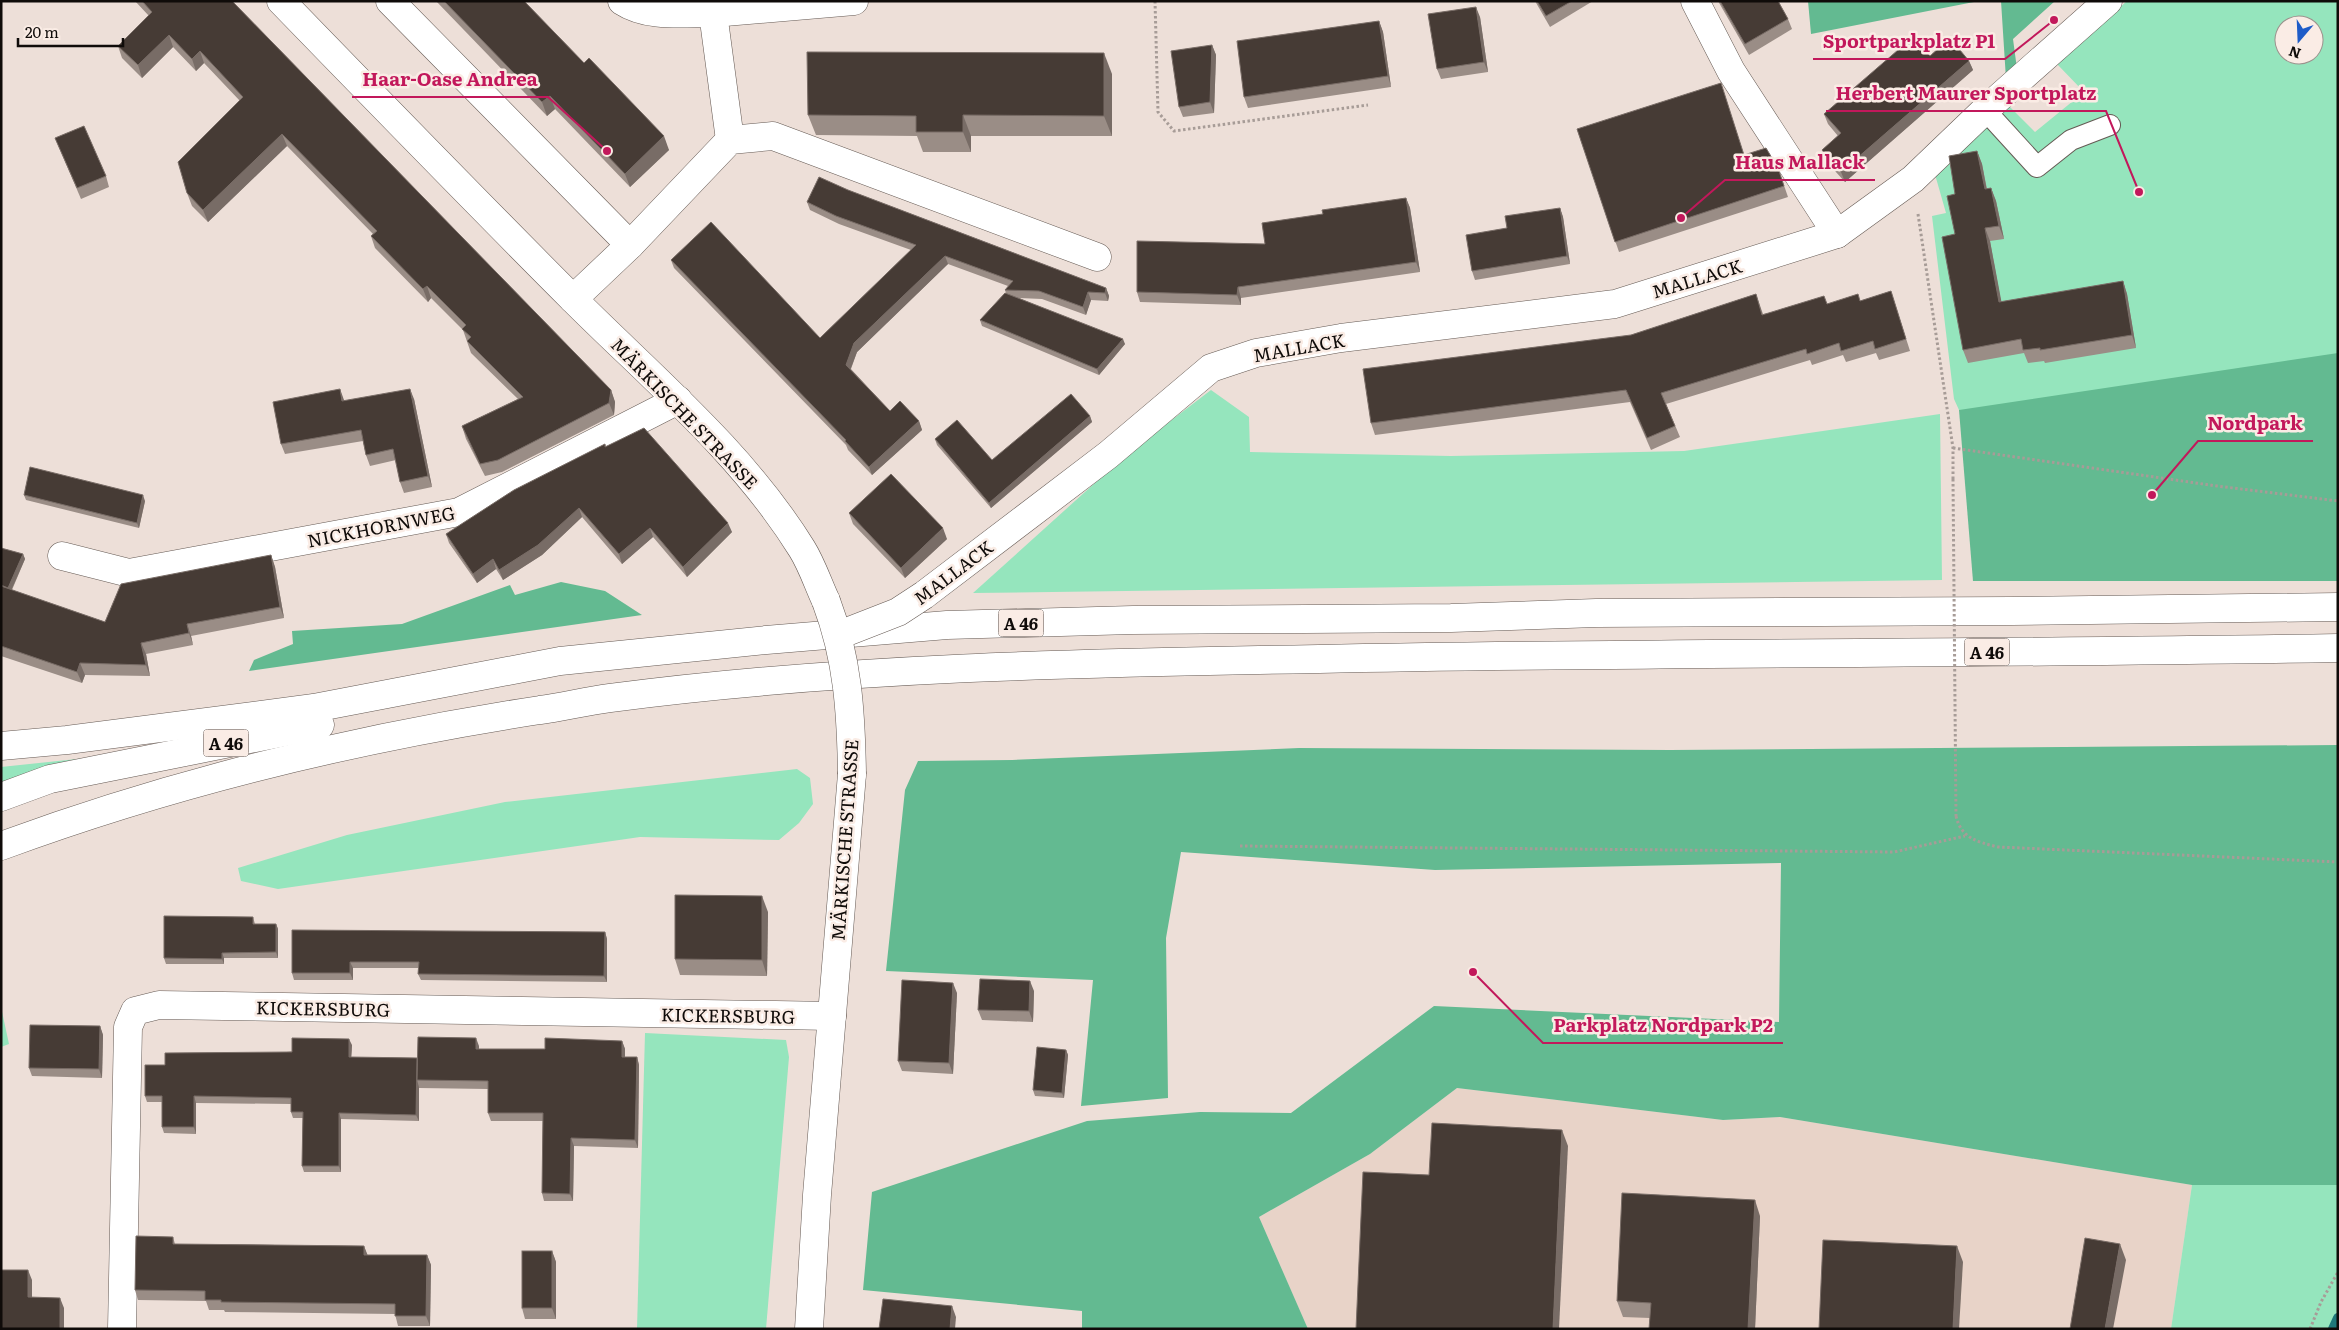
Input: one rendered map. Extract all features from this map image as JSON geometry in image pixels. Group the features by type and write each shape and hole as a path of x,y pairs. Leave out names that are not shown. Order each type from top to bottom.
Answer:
{"main road":[{"name":"MÄRKISCHE STRASSE","path":"281,1 573,299 678,400 740,465 770,502 803,551 826,601 839,635 847,685 852,774 809,1329"},
{"path":"390,1 630,245"},
{"path":"622,1 628,5 658,13 713,13 854,1"},
{"path":"1695,1 1731,71 1837,234"},
{"name":"MALLACK","path":"839,635 898,612 924,595 1108,455 1211,368 1256,353 1341,338 1615,304 1837,234 1913,179 1985,110 2108,1"},
{"path":"713,13 730,140"},
{"path":"573,299 630,245 730,140 773,136 1096,257"},
{"name":"NICKHORNWEG","path":"62,556 129,573 459,512 678,400"},
{"name":"A 46","path":"1,797 60,777 352,719 450,684 560,662 766,640 947,625 1133,620 1451,618 1596,613 2012,612 2338,607"},
{"name":"A 46","path":"1,846 48,829 226,774 476,719 604,699 717,686 887,672 1239,660 2338,648"},
{"path":"1,746 67,740 314,708 450,684"},
{"name":"KICKERSBURG","path":"122,1329 128,1027 135,1011 159,1005 832,1016"}],"lane":[{"path":"1985,110 2037,167 2070,140 2110,125"}],"path":[{"path":"1155,1 1158,112 1174,131 1368,105"},
{"path":"1913,179 1953,448 1956,816 1958,827 1965,836 1978,842 1998,847 2338,862"},
{"path":"1953,448 2217,486 2338,500"},
{"path":"1240,846 1894,852 1965,836"},
{"path":"2310,1329 2338,1272"}],"shaded area":[{"path":"1457,1088 1723,1120 1780,1117 2192,1185 2171,1329 1308,1329 1259,1217 1370,1154"}],"green space":[{"path":"1808,1 1979,1 1811,34"},
{"path":"2001,1 2055,1 2013,39 2017,69 2006,79"},
{"path":"2127,1 2338,1 2338,580 1959,410 1954,399 1932,216 1946,213 1934,171 2008,105 2035,132 2084,92 2057,64"},
{"path":"2338,353 2338,581 1973,581 1959,410"},
{"path":"1211,390 1249,417 1250,452 1451,456 1684,451 1940,414 1942,580 973,593 1126,455"},
{"path":"561,582 605,591 642,615 249,671 254,660 293,644 292,631 402,624 510,585 515,595"},
{"path":"2338,745 2338,1185 2192,1185 1780,1117 1723,1120 1457,1088 1370,1154 1259,1217 1308,1329 1082,1329 1082,1311 863,1290 872,1192 1087,1121 1200,1112 1291,1113 1434,1006 1779,1022 1781,863 1435,870 1181,852 1166,938 1168,1098 1081,1106 1093,980 886,971 905,790 918,761 1012,760 1299,748 1670,750"},
{"path":"96,757 1,787 1,767"},
{"path":"797,769 810,778 813,804 799,823 779,840 640,837 278,889 241,881 238,868 347,835 505,802"},
{"path":"1,1007 9,1044 1,1047"},
{"path":"645,1033 786,1040 789,1057 766,1329 637,1329"},
{"path":"2192,1185 2338,1185 2338,1329 2171,1329"}],"building":[{"path":"142,1 232,1 611,390 609,403 498,460 480,464 462,426 523,397 467,341 471,337 462,329 466,325 427,286 423,289 371,236 377,231 282,134 203,210 187,193 178,162 243,97 200,51 192,59 169,35 138,65 118,46 152,12"},
{"path":"444,1 524,1 584,63 589,58 664,136 625,174 550,96 542,102"},
{"path":"1537,1 1572,1 1546,16"},
{"path":"1720,1 1778,1 1788,19 1745,44"},
{"path":"1476,7 1484,62 1437,69 1428,14"},
{"path":"1379,21 1388,76 1244,97 1237,41"},
{"path":"1913,37 1930,56 1950,38 1969,61 1841,172 1822,150 1841,133 1824,114"},
{"path":"1212,45 1210,102 1179,107 1171,51"},
{"path":"807,52 1104,53 1104,116 963,115 963,132 916,132 916,116 808,115"},
{"path":"1721,83 1744,155 1766,148 1778,168 1784,186 1615,242 1577,129"},
{"path":"84,126 106,176 77,188 55,138"},
{"path":"1977,151 1985,189 1991,188 1999,226 1985,228 1999,302 2123,281 2132,335 2040,350 2040,348 2023,350 2021,339 1963,350 1942,237 1955,234 1947,196 1955,194 1949,156"},
{"path":"819,177 848,190 1106,288 1105,293 1088,292 1083,307 1039,291 1005,290 1013,281 945,256 854,343 846,365 890,411 900,401 919,421 869,467 846,440 671,260 711,222 820,338 916,245 836,216 807,202"},
{"path":"1406,198 1416,262 1238,287 1237,295 1137,292 1137,241 1265,244 1262,223 1323,214 1322,210"},
{"path":"1560,208 1567,256 1472,271 1466,235 1507,228 1505,216"},
{"path":"1891,291 1906,339 1875,349 1873,341 1841,351 1839,343 1807,354 1806,349 1661,393 1675,426 1647,438 1626,390 1371,423 1363,369 1631,335 1756,294 1762,315 1824,296 1827,304 1858,294 1860,301"},
{"path":"1005,293 1123,339 1097,369 980,320"},
{"path":"340,389 342,401 410,389 428,476 400,482 393,449 366,455 361,430 281,444 273,402"},
{"path":"1071,394 1090,416 989,503 935,439 957,420 992,460"},
{"path":"644,428 728,523 683,567 650,528 619,554 579,508 538,545 499,570 493,559 473,574 446,534 514,490 605,444 605,447"},
{"path":"30,467 143,495 137,523 24,495"},
{"path":"891,474 943,528 901,568 849,513"},
{"path":"1,548 23,554 8,588 1,585"},
{"path":"271,555 280,607 187,624 189,633 141,643 146,665 80,663 77,672 1,646 1,586 105,622 121,584"},
{"path":"675,895 762,896 762,960 675,959"},
{"path":"164,916 253,917 253,924 276,924 276,952 222,953 222,959 164,958"},
{"path":"292,930 605,932 604,976 418,974 419,962 350,962 350,973 292,973"},
{"path":"980,979 1030,981 1029,1011 978,1010"},
{"path":"902,980 953,983 949,1063 898,1061"},
{"path":"30,1025 100,1026 99,1069 29,1068"},
{"path":"418,1037 476,1038 476,1049 545,1049 545,1038 622,1041 622,1057 637,1057 635,1140 571,1138 570,1194 542,1193 543,1113 488,1113 488,1081 417,1080"},
{"path":"292,1038 349,1039 349,1057 417,1058 416,1115 339,1113 339,1166 302,1166 303,1112 291,1112 291,1098 194,1096 194,1127 162,1127 162,1096 145,1096 145,1065 165,1065 165,1053 292,1052"},
{"path":"1037,1047 1066,1050 1062,1093 1033,1090"},
{"path":"1432,1123 1562,1130 1553,1329 1356,1329 1363,1172 1429,1175"},
{"path":"1622,1193 1755,1200 1748,1329 1649,1329 1651,1303 1617,1301"},
{"path":"136,1236 173,1237 173,1244 364,1246 364,1255 427,1255 426,1316 395,1316 395,1304 221,1302 221,1300 205,1300 205,1291 135,1290"},
{"path":"2085,1238 2120,1244 2105,1329 2070,1329"},
{"path":"1823,1240 1957,1246 1953,1329 1819,1329"},
{"path":"522,1251 552,1251 552,1308 522,1308"},
{"path":"1,1270 28,1270 28,1297 60,1298 60,1329 1,1329"},
{"path":"883,1299 952,1306 950,1329 879,1329"}],"waterway":[{"path":"2333,1329 2338,1318"}],"place":[{"name":"Sportparkplatz P1","path":"2054,20"},
{"name":"Haar-Oase Andrea","path":"607,151"},
{"name":"Herbert Maurer Sportplatz","path":"2139,192"},
{"name":"Haus Mallack","path":"1681,218"},
{"name":"Nordpark","path":"2152,495"},
{"name":"Parkplatz Nordpark P2","path":"1473,972"}]}
